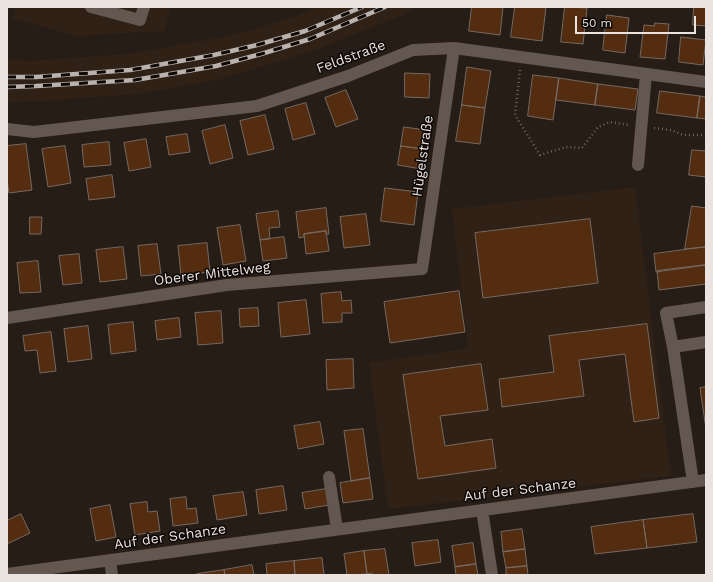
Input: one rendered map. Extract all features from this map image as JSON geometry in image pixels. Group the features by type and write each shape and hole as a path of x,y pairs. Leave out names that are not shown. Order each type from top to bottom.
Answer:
{"street":[{"path":"91,7 140,20 144,7"},
{"name":"Feldstraße","path":"7,129 34,132 257,106 348,76 413,50 454,48 706,82"},
{"name":"Hügelstraße","path":"422,269 454,48"},
{"path":"638,165 646,74"},
{"name":"Oberer Mittelweg","path":"7,318 227,285 422,269"},
{"path":"693,482 673,347 666,313 706,307"},
{"path":"673,347 706,342"},
{"path":"329,477 337,529"},
{"name":"Auf der Schanze","path":"7,574 706,480"},
{"path":"482,510 492,575"},
{"path":"110,560 112,575"}],"path":[{"path":"521,57 515,115 540,155 566,148 582,148 598,128 610,122 671,130 683,135 706,135"}],"shaded area":[{"path":"16,7 171,7 164,31 76,36 12,18"},
{"path":"316,7 417,7 402,15 318,49 222,79 138,94 44,101 7,102 7,60 32,61 126,54 208,40 252,30 298,15"},
{"path":"635,187 671,476 388,509 369,363 468,348 452,209"}],"building":[{"path":"472,7 503,7 500,35 469,31"},
{"path":"515,7 546,7 542,41 511,37"},
{"path":"565,7 587,8 583,44 561,42"},
{"path":"694,7 706,7 706,26 693,25"},
{"path":"607,15 629,18 625,53 603,50"},
{"path":"655,23 669,24 665,59 640,57 644,25 654,26"},
{"path":"681,37 706,40 703,65 679,62"},
{"path":"467,67 491,71 485,108 462,105"},
{"path":"405,73 430,74 429,98 405,97"},
{"path":"533,75 559,78 553,120 528,116"},
{"path":"559,78 598,84 595,105 556,100"},
{"path":"598,84 638,89 635,110 595,105"},
{"path":"346,90 358,119 336,127 325,98"},
{"path":"660,91 700,96 697,118 657,113"},
{"path":"700,96 706,97 706,119 697,118"},
{"path":"306,103 315,134 293,140 285,109"},
{"path":"462,105 485,108 480,144 456,141"},
{"path":"265,115 274,149 248,155 240,121"},
{"path":"225,125 233,158 210,164 202,131"},
{"path":"404,127 426,130 423,149 401,146"},
{"path":"187,134 190,152 169,155 166,137"},
{"path":"146,139 151,167 129,171 124,143"},
{"path":"109,142 111,165 84,167 82,145"},
{"path":"26,144 32,190 9,193 7,180 7,146"},
{"path":"65,146 71,183 48,187 42,149"},
{"path":"401,146 423,149 421,169 398,165"},
{"path":"692,150 706,151 706,177 689,175"},
{"path":"112,175 115,197 89,200 86,179"},
{"path":"385,188 418,192 414,225 381,221"},
{"path":"692,206 706,208 706,247 685,249"},
{"path":"326,208 329,234 326,234 326,231 304,234 304,237 299,238 296,212"},
{"path":"278,211 280,227 269,228 270,239 260,240 256,214"},
{"path":"366,214 370,245 344,248 340,217"},
{"path":"30,217 42,217 41,234 30,234"},
{"path":"590,219 598,283 483,298 475,233"},
{"path":"240,225 246,261 223,265 217,228"},
{"path":"326,231 329,251 306,254 304,234"},
{"path":"284,237 287,258 263,261 260,240"},
{"path":"207,243 210,272 181,275 178,246"},
{"path":"157,244 161,274 141,276 138,246"},
{"path":"123,247 127,279 100,282 96,250"},
{"path":"706,247 706,265 656,272 654,254"},
{"path":"79,254 82,283 63,285 59,256"},
{"path":"38,261 41,292 20,293 17,263"},
{"path":"706,265 706,284 659,290 657,271"},
{"path":"459,291 465,332 390,343 384,302"},
{"path":"341,292 342,301 351,300 352,313 342,313 342,322 323,323 321,294"},
{"path":"306,300 310,334 281,337 278,303"},
{"path":"258,308 259,326 240,327 239,309"},
{"path":"221,311 223,343 198,345 195,313"},
{"path":"179,318 181,337 157,340 155,321"},
{"path":"133,322 136,351 111,354 108,325"},
{"path":"647,324 659,418 634,422 625,354 579,360 584,396 502,407 499,379 554,372 549,336"},
{"path":"88,326 92,359 68,362 64,329"},
{"path":"51,332 56,371 40,373 37,350 25,351 23,336"},
{"path":"353,359 354,388 327,390 326,360"},
{"path":"481,364 488,410 440,416 445,446 492,439 496,468 418,479 403,375"},
{"path":"706,387 706,429 700,388"},
{"path":"320,422 324,444 298,449 294,426"},
{"path":"363,429 370,478 351,481 344,431"},
{"path":"370,478 373,499 343,503 340,483"},
{"path":"283,486 287,510 259,514 256,490"},
{"path":"326,489 329,505 305,509 302,493"},
{"path":"243,492 247,515 217,520 213,496"},
{"path":"186,497 187,509 196,508 198,523 173,526 170,499"},
{"path":"147,502 148,512 157,511 160,531 135,535 130,504"},
{"path":"110,505 116,537 96,541 90,509"},
{"path":"21,514 30,533 7,544 7,521"},
{"path":"693,514 697,542 647,548 643,520"},
{"path":"643,520 647,548 595,554 591,527"},
{"path":"522,529 525,549 503,552 501,532"},
{"path":"438,540 441,562 415,566 412,543"},
{"path":"473,543 476,564 455,567 452,546"},
{"path":"385,549 389,575 373,575 372,573 367,574 364,551"},
{"path":"525,549 527,566 506,568 503,552"},
{"path":"364,551 367,574 347,575 344,554"},
{"path":"322,558 324,575 295,575 294,561"},
{"path":"294,561 295,575 267,575 266,564"},
{"path":"476,564 478,575 456,575 455,567"},
{"path":"252,565 254,575 225,575 224,570"},
{"path":"527,566 528,575 506,575 506,568"},
{"path":"224,570 225,575 197,574"}],"railway":[{"path":"7,77 36,77 130,70 214,55 257,45 305,31 362,7"},
{"path":"7,87 135,80 216,66 310,39 385,7"}]}
